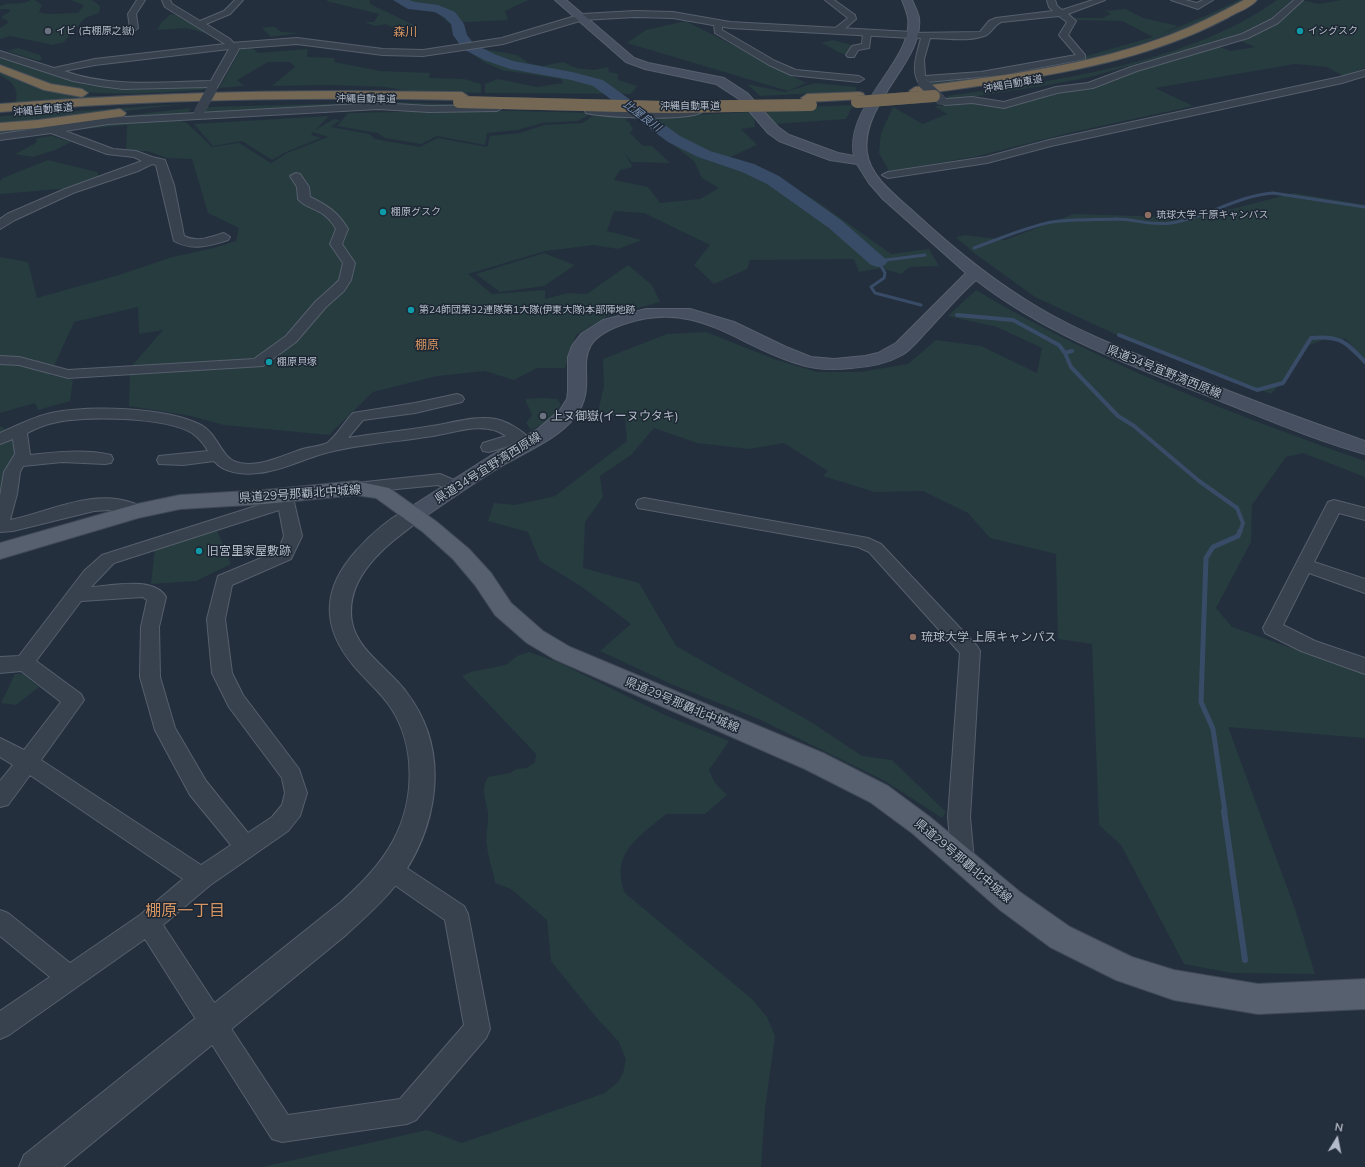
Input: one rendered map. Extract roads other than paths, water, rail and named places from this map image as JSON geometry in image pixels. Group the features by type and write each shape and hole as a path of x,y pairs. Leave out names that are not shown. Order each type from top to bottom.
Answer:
{"highway":[{"name":"沖縄自動車道","path":"858,99 920,84 1059,68 1133,51 1220,18 1252,0"},
{"name":"沖縄自動車道","path":"4,106 196,96 369,94 665,107 858,99 938,98 1112,64 1172,46 1204,34 1233,21 1264,3"},
{"path":"0,68 48,87 94,94 135,95 296,91 369,94"},
{"path":"0,127 38,124 174,107 343,99"},
{"name":"沖縄自動車道","path":"4,106 177,101 460,99"}],"main road":[{"path":"560,0 582,17 630,60 645,66 716,79 743,96 776,132 791,141 835,157 862,161"},
{"name":"県道34号宜野湾西原線","path":"907,0 913,13 912,35 909,43 862,124 859,142 862,161 872,177 890,197 934,239 975,273 1033,312 1105,348 1204,388 1365,448"},
{"name":"県道34号宜野湾西原線","path":"413,515 521,441 552,428 569,411 577,398 578,356 580,349 593,334 614,322 633,316 654,313 694,315 719,322 808,362 844,364 862,363 878,360 892,354 902,347 961,285 975,273"},
{"name":"県道29号那覇北中城線","path":"0,550 137,511 180,502 287,499 356,488 382,494 413,515 461,554 483,579 503,609 535,637 562,653 814,761 879,794 921,825 1010,901 1060,937 1127,970 1174,984 1258,999 1365,994"}],"street":[{"path":"134,28 132,14 141,0"},
{"path":"166,0 168,5 227,41 234,49 197,113"},
{"path":"199,24 218,17 236,7 239,0"},
{"path":"828,0 852,16 852,19 837,31"},
{"path":"920,84 1082,57 1063,35 1072,21 1052,7 1050,0"},
{"path":"52,71 95,62 231,46 297,41 400,53 423,53 489,43 528,34 582,17 657,14 690,17 718,24 867,33 966,36 983,34 992,23 999,20 1061,13 1101,0"},
{"path":"1175,0 1198,6 1209,0"},
{"path":"926,35 918,67 920,84 945,102 972,100 1004,105 1056,90 1090,86 1134,69 1244,36 1276,21 1299,0"},
{"path":"718,24 718,31 772,63 794,73 859,79"},
{"path":"851,55 855,48 866,46 867,33"},
{"path":"0,54 76,79 123,86 213,87"},
{"path":"888,175 987,160 1049,143 1365,74"},
{"path":"0,136 108,121 197,113 378,106 429,109 479,108 612,111 623,115 659,115 677,112 756,110"},
{"path":"51,129 105,151 136,154 150,160 161,162 168,184 178,238 186,243 195,244 224,237"},
{"path":"0,224 11,217 69,191 134,169 146,164 150,160"},
{"path":"0,360 19,361 68,374 258,363 291,339 346,280 349,263 336,244 342,229 337,220 327,210 304,199 303,188 296,176"},
{"path":"332,447 348,425 358,416 416,408 457,399"},
{"path":"51,416 67,405"},
{"path":"0,439 20,424 51,416 96,414 163,419 181,422 197,428 206,436 221,462 236,467 258,468 284,462 303,454 332,447 470,425 496,424 521,441"},
{"path":"20,424 23,454 10,470 9,494 0,526 42,520 97,503 127,505 137,511"},
{"path":"489,448 521,441"},
{"path":"165,460 183,460 217,455"},
{"path":"10,470 52,456 80,456 105,459"},
{"path":"356,488 440,479 455,487"},
{"path":"0,1026 148,923 201,878 280,824 292,809 296,793 292,775 236,701 222,673 216,619 224,580 285,555 293,536 287,499 108,559 90,576 24,663"},
{"path":"644,504 862,542 875,548 970,651 959,817 964,861"},
{"path":"1365,514 1334,506 1272,628 1308,646 1365,666"},
{"path":"36,1167 336,925 364,900 391,870 406,843 418,815 423,786 423,757 415,728 400,701 353,650 342,629 340,611 348,580 361,558 386,535 413,515"},
{"path":"1304,565 1365,586"},
{"path":"76,595 146,590 157,597 150,627 150,677 165,730 198,788 246,847"},
{"path":"0,666 24,663 74,700 0,798"},
{"path":"0,747 27,762 201,878"},
{"path":"148,923 282,1129 407,1111 478,1029 456,914 391,870"},
{"path":"0,921 70,978"}],"waterway":[{"name":"比屋良川","path":"399,0 412,6 438,9 450,15 457,24 460,35 468,46 489,57 510,65 572,76 598,83 674,139 704,154 748,168 773,180 835,224 878,261"},
{"path":"974,248 1022,230 1052,222 1116,219 1164,224 1196,217 1246,198 1273,193 1365,207"},
{"path":"921,305 875,293 871,287 884,278 885,273 878,261 925,255"},
{"path":"957,315 1013,320 1059,345 1065,353"},
{"path":"1119,335 1257,390 1283,383 1311,338 1321,337 1342,341 1353,349 1365,362"},
{"path":"1065,353 1072,351"},
{"path":"1065,353 1071,367 1118,416 1134,426 1199,481 1237,508 1243,523 1240,532"},
{"path":"1225,812 1213,729 1201,702 1206,558 1213,547 1238,536 1240,531"},
{"path":"1224,811 1245,960"}],"place":[{"name":"イビ (古棚原之嶽)","path":"48,31"},
{"name":"イシグスク","path":"1300,31"},
{"name":"棚原グスク","path":"383,212"},
{"name":"琉球大学 千原キャンパス","path":"1148,215"},
{"name":"第24師団第32連隊第1大隊(伊東大隊)本部陣地跡","path":"411,310"},
{"name":"棚原貝塚","path":"269,362"},
{"name":"上ヌ御嶽(イーヌウタキ)","path":"543,416"},
{"name":"旧宮里家屋敷跡","path":"199,551"},
{"name":"琉球大学 上原キャンパス","path":"913,637"}],"district":[{"name":"森川","path":"405,32"},
{"name":"棚原","path":"427,345"},
{"name":"棚原一丁目","path":"185,911"}]}
